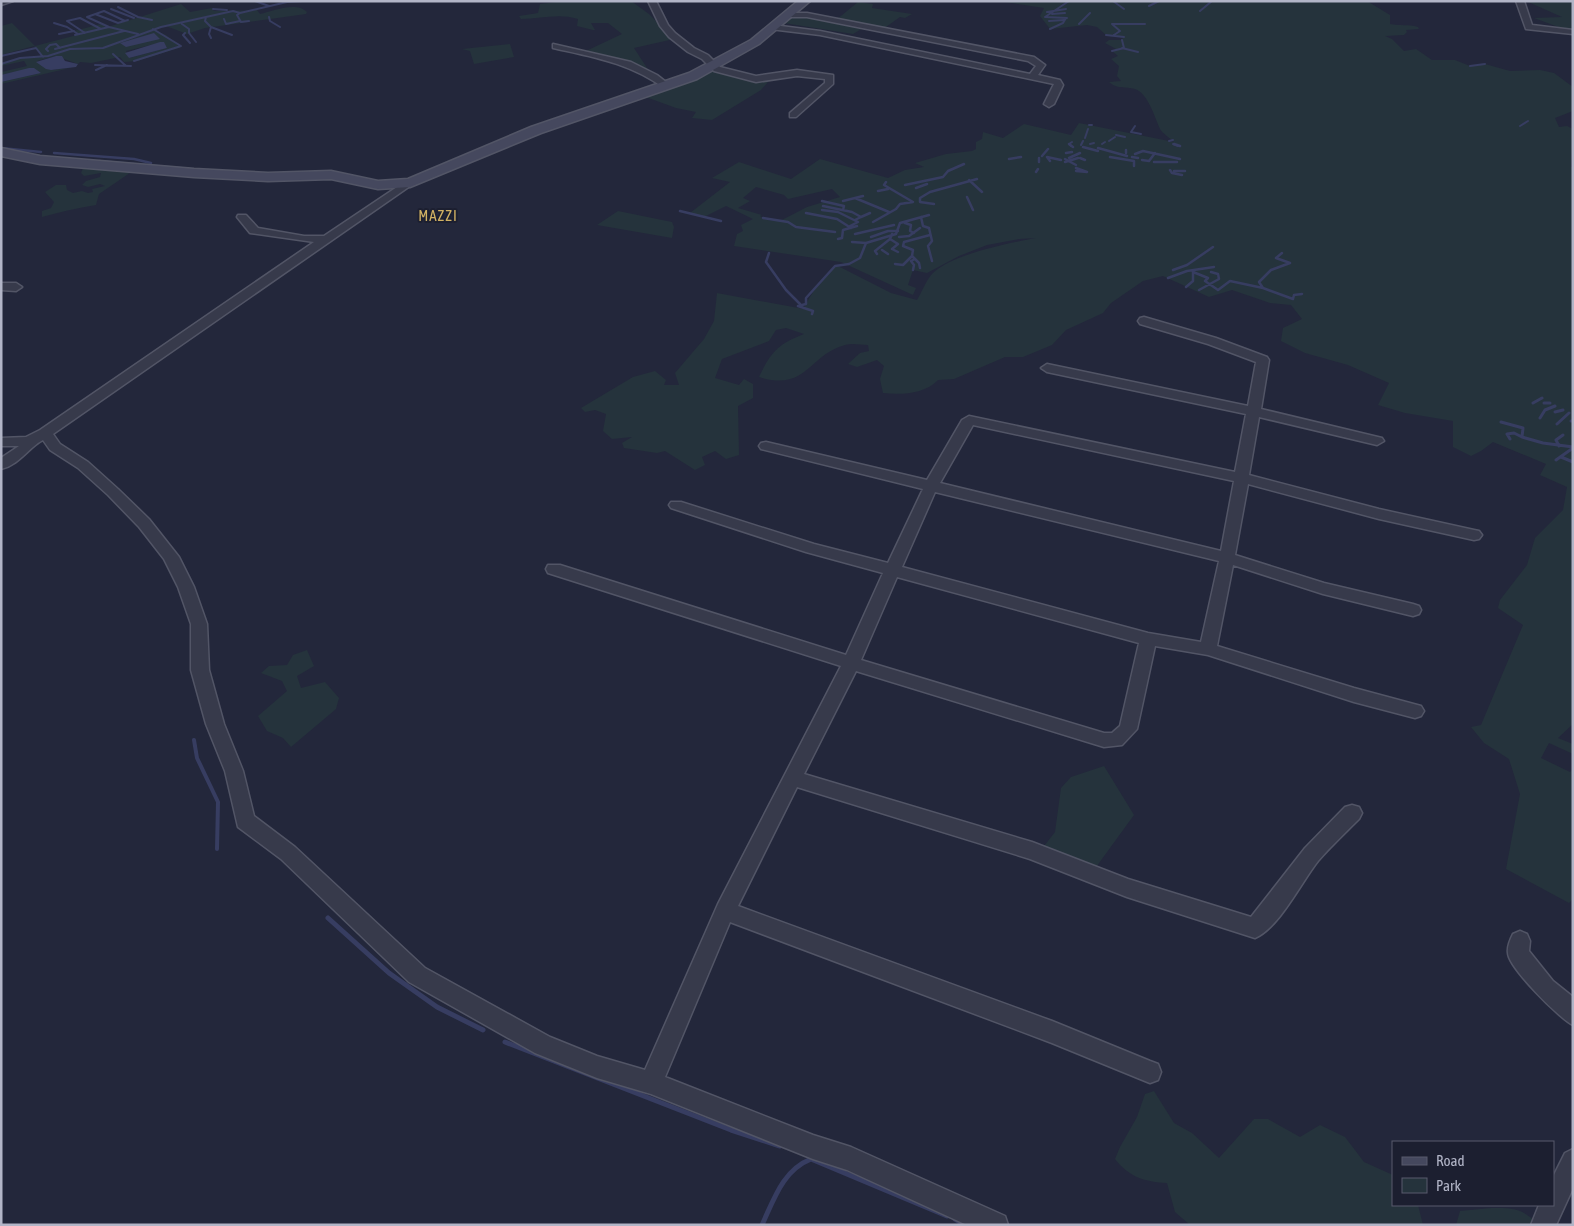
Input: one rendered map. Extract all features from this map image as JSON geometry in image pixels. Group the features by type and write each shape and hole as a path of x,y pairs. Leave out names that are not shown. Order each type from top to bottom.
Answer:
{"street":[{"path":"1,3 9,1"},
{"path":"652,1 664,26 672,35 691,50 705,57 712,66 756,79 796,73 830,77 829,84 793,115"},
{"path":"1,442 28,441 45,433 406,184 536,130 667,86 712,66 755,42 805,1"},
{"path":"1520,1 1529,27 1573,32"},
{"path":"790,15 807,15 1031,59 1042,65 1031,78"},
{"path":"773,27 820,33 1060,85 1049,104"},
{"path":"556,46 634,66 649,72 667,86"},
{"path":"1,152 40,160 194,174 268,177 331,174 378,185 406,184"},
{"path":"378,185 389,197"},
{"path":"242,217 254,231 304,239 326,239"},
{"path":"1,286 16,287"},
{"path":"1144,321 1212,341 1264,360 1208,648"},
{"path":"1047,368 1253,411 1376,441"},
{"path":"651,1083 725,911 851,663 932,485 969,420 1241,478 1379,514 1474,535"},
{"path":"45,433 55,446 83,465 113,492 144,523 171,557 186,587 199,624 200,670 215,724 234,771 245,821 288,853 417,975 543,1045 597,1067 651,1083 813,1147 851,1158 904,1186 996,1225"},
{"path":"1,465 28,446 28,441"},
{"path":"766,446 1227,558 1323,588 1413,610"},
{"path":"676,505 810,548 894,569 1148,639 1208,648 1354,695 1415,711"},
{"path":"554,569 851,663 1104,740 1116,740 1128,729 1148,639"},
{"path":"793,778 1032,851 1127,888 1255,928 1272,910 1312,854 1352,814"},
{"path":"725,911 1052,1032 1150,1072"},
{"path":"1520,941 1518,954 1527,967 1573,1014"},
{"path":"1554,1202 1573,1161"},
{"path":"1543,1225 1552,1206"}],"green space":[{"path":"563,1 631,1 649,14 674,39 634,48 649,71 622,60 586,51 622,34 608,23 591,23 595,30 593,30 577,26 578,19 571,17 556,16 521,19 519,16 538,13 540,4"},
{"path":"999,1 1367,1 1390,15 1390,24 1418,27 1419,29 1406,30 1407,32 1404,35 1385,36 1392,39 1404,51 1416,49 1432,60 1455,60 1470,66 1485,64 1510,71 1540,70 1554,73 1573,87 1573,111 1555,118 1559,127 1567,126 1573,129 1571,167 1573,167 1573,724 1558,738 1573,744 1573,754 1549,743 1541,758 1570,772 1573,769 1573,899 1569,903 1506,869 1520,794 1509,759 1484,743 1471,727 1481,725 1523,625 1498,608 1500,600 1527,565 1535,538 1563,510 1567,487 1540,475 1546,464 1493,442 1471,456 1453,447 1453,421 1405,413 1378,405 1389,383 1348,365 1305,353 1281,341 1283,328 1302,319 1291,305 1270,303 1232,290 1209,297 1163,276 1143,281 1111,303 1103,313 1066,330 1052,345 1023,357 1005,357 954,379 938,380 933,385 920,391 897,394 883,393 880,379 884,366 877,360 857,367 848,364 860,353 869,351 868,345 848,344 833,350 798,376 787,380 759,377 767,361 776,350 788,341 804,334 786,328 776,330 769,341 722,359 715,378 739,385 744,379 753,384 753,398 738,406 739,455 726,459 715,451 702,457 705,465 695,470 665,451 657,453 624,448 622,443 632,437 612,439 603,431 606,414 595,410 585,412 581,408 633,377 655,371 666,380 664,385 679,385 675,373 704,339 714,321 717,293 804,309 823,278 838,266 891,293 917,300 933,273 942,266 982,250 1036,238 987,245 959,256 927,273 913,270 908,285 916,288 913,295 841,262 734,246 737,234 743,231 741,225 753,219 726,206 704,217 690,213 730,182 712,178 739,162 791,179 820,159 888,178 905,170 924,167 915,163 946,154 972,151 976,149 976,142 982,139 983,132 1003,138 1024,124 1071,135 1079,123 1174,142 1161,131 1150,106 1140,91 1115,86 1109,82 1121,81 1117,76 1119,66 1111,59 1118,56 1112,51 1116,49 1105,43 1109,40 1121,40 1124,37 1106,35 1097,27 1087,25 1050,29 1040,16 1044,8","holes":["756,187 784,195 788,199 832,189 840,197 807,207 780,221 767,220 760,216 762,215 738,208 750,201 743,198"]},
{"path":"1526,1 1573,1 1573,30 1561,28 1534,18 1562,17"},
{"path":"858,2 873,4 872,8 912,14 905,18 900,17 883,29 836,20"},
{"path":"181,4 190,12 212,8 214,11 257,10 260,14 278,9 297,7 307,12 306,14 205,28 187,34 166,26 154,30 166,35 182,47 137,61 124,62 120,57 91,63 80,62 78,64 56,56 37,61 51,70 70,68 1,84 1,82 36,74 34,68 1,75 1,72 27,66 24,61 1,66 1,64 20,58 43,57 34,46 1,55 1,26 12,23 35,46 77,35 74,31 101,24 108,27","holes":["163,42 167,48 129,58 126,51"]},
{"path":"792,15 865,27 853,34 784,23"},
{"path":"510,44 514,57 474,64 470,51 462,49"},
{"path":"715,69 768,82 761,90 712,120 692,118 696,112 676,108 643,96"},
{"path":"97,160 143,164 99,194 96,205 42,217 42,211 51,208 54,202 45,192 56,185 66,185 67,190 73,193 82,191 93,192 92,189 105,186 100,184 88,187 82,185 86,181 100,177 101,173 84,176 81,173 83,168"},
{"path":"618,211 672,222 674,227 672,238 597,225"},
{"path":"307,650 314,666 297,676 301,688 325,682 339,698 336,709 291,747 283,738 267,731 258,716 287,691 282,681 261,673 269,666 287,665 293,655"},
{"path":"1104,766 1134,815 1094,870 1041,850 1055,832 1061,788 1071,777"},
{"path":"1154,1091 1174,1123 1192,1133 1219,1158 1254,1119 1268,1119 1300,1137 1320,1125 1345,1137 1364,1162 1392,1175 1392,1206 1418,1206 1423,1225 1190,1225 1175,1212 1167,1183 1145,1180 1138,1177 1126,1170 1115,1159 1137,1117 1145,1094"},
{"path":"1491,1208 1517,1210 1528,1215 1539,1225 1456,1225 1460,1211"}],"water":[{"path":"154,33 160,39 126,47 120,43"},
{"path":"164,42 167,48 129,58 125,53"},
{"path":"62,56 65,61 78,64 76,67 51,70 36,62"},
{"path":"34,68 41,73 1,82 1,75"}],"waterway":[{"path":"255,1 269,6"},
{"path":"240,13 287,2 303,1"},
{"path":"1054,11 1069,1"},
{"path":"1113,1 1124,9"},
{"path":"1149,6 1159,1"},
{"path":"1200,11 1212,1"},
{"path":"118,7 138,17 152,20"},
{"path":"111,9 134,18"},
{"path":"213,9 227,10"},
{"path":"1054,11 1066,9"},
{"path":"95,14 104,11 125,21"},
{"path":"206,17 233,11 240,13"},
{"path":"1047,12 1054,11"},
{"path":"1054,11 1045,17 1067,18"},
{"path":"240,13 237,15 241,22 249,21"},
{"path":"1052,14 1065,13"},
{"path":"1079,24 1090,13"},
{"path":"95,14 118,23 125,21"},
{"path":"95,14 87,17 109,27"},
{"path":"154,30 206,17"},
{"path":"206,17 205,21 211,27"},
{"path":"269,17 270,21 280,27"},
{"path":"85,33 67,21 80,18 101,29"},
{"path":"1050,29 1063,23 1066,18"},
{"path":"224,19 226,24 240,21"},
{"path":"1049,21 1064,20"},
{"path":"54,23 73,31"},
{"path":"182,24 189,29 189,33 196,42"},
{"path":"1114,35 1120,31 1112,24 1145,24"},
{"path":"101,29 109,27"},
{"path":"109,27 138,34"},
{"path":"211,27 232,35"},
{"path":"211,27 209,34 211,38"},
{"path":"85,33 101,29"},
{"path":"43,56 70,49 103,48 154,30"},
{"path":"134,61 181,46 154,30"},
{"path":"59,34 73,31"},
{"path":"73,31 78,34"},
{"path":"60,48 124,31"},
{"path":"75,35 85,33"},
{"path":"185,33 183,35 190,43"},
{"path":"1106,35 1124,37"},
{"path":"1122,40 1123,48"},
{"path":"48,51 46,49 50,45 56,44 60,48"},
{"path":"1,56 36,48 43,56"},
{"path":"55,49 60,48"},
{"path":"1112,51 1123,48"},
{"path":"1123,48 1138,52"},
{"path":"113,54 126,66"},
{"path":"1,64 20,58 43,56"},
{"path":"1470,66 1485,64"},
{"path":"95,65 106,65"},
{"path":"96,70 106,65"},
{"path":"106,65 126,66"},
{"path":"126,66 131,66"},
{"path":"1520,126 1528,121"},
{"path":"1135,126 1131,132 1141,134"},
{"path":"1085,138 1088,129"},
{"path":"1116,135 1125,137"},
{"path":"1109,141 1115,137"},
{"path":"1169,141 1173,140"},
{"path":"1081,145 1083,141"},
{"path":"1090,144 1094,143"},
{"path":"1069,144 1073,147"},
{"path":"1173,144 1178,146"},
{"path":"1174,144 1180,146"},
{"path":"1083,147 1098,151"},
{"path":"1,148 41,152"},
{"path":"1098,148 1127,156"},
{"path":"1042,156 1048,149"},
{"path":"1135,154 1143,151 1155,154"},
{"path":"1066,153 1072,152"},
{"path":"54,153 134,159 151,163"},
{"path":"1069,158 1080,153"},
{"path":"1142,160 1149,161 1155,154"},
{"path":"1155,154 1180,159"},
{"path":"1009,159 1021,157"},
{"path":"1050,161 1047,157 1061,160"},
{"path":"1110,157 1134,161 1134,166"},
{"path":"1132,157 1138,158"},
{"path":"1069,161 1078,158"},
{"path":"1080,158 1085,160"},
{"path":"1065,159 1069,161"},
{"path":"99,161 191,169"},
{"path":"1069,161 1076,165"},
{"path":"1154,162 1177,162"},
{"path":"905,185 943,177 948,171 964,164"},
{"path":"1076,168 1087,172 1076,171"},
{"path":"1170,170 1172,173 1182,175"},
{"path":"1174,171 1185,171"},
{"path":"970,181 977,179"},
{"path":"934,204 920,202 920,198 930,192 970,181"},
{"path":"970,181 982,192"},
{"path":"873,222 896,209 900,204 913,202 884,185 886,182"},
{"path":"916,188 927,184"},
{"path":"878,191 888,189"},
{"path":"855,198 863,196"},
{"path":"967,197 973,210"},
{"path":"843,201 855,198"},
{"path":"855,198 889,212"},
{"path":"822,201 844,206 843,210"},
{"path":"823,206 852,212 861,217"},
{"path":"822,210 838,212 858,222 850,226"},
{"path":"680,211 721,221"},
{"path":"806,213 837,219 851,228"},
{"path":"861,217 870,213"},
{"path":"921,217 929,215"},
{"path":"855,220 861,217"},
{"path":"897,231 900,223 921,217"},
{"path":"921,217 923,226 929,228 932,241 928,246 932,261"},
{"path":"763,218 788,222 796,227 835,232"},
{"path":"905,223 911,225 910,231 913,233"},
{"path":"855,234 894,225"},
{"path":"851,228 857,226"},
{"path":"838,239 842,238 843,230 851,228"},
{"path":"913,233 920,228"},
{"path":"871,237 888,231 897,231"},
{"path":"891,235 896,234 897,231"},
{"path":"899,237 909,236 913,233"},
{"path":"866,243 891,235"},
{"path":"912,256 913,250 903,246 904,242 930,235"},
{"path":"877,254 875,251 890,239"},
{"path":"890,239 898,244 892,249 898,252"},
{"path":"852,242 866,243"},
{"path":"812,314 813,311 798,306 806,304 806,298 835,266 849,264 860,258 866,243"},
{"path":"1173,270 1187,265 1213,247"},
{"path":"882,250 888,254"},
{"path":"769,253 766,262 786,290 800,304"},
{"path":"1263,288 1259,282 1271,270 1290,263 1276,258 1282,253"},
{"path":"895,264 903,265 912,256"},
{"path":"912,256 915,259"},
{"path":"913,270 914,265 911,261 915,259"},
{"path":"915,259 919,263 920,268"},
{"path":"1168,278 1187,271 1214,267"},
{"path":"1186,287 1193,281 1193,272 1208,278 1205,281 1210,284"},
{"path":"1210,284 1219,279 1218,274 1211,272"},
{"path":"1210,284 1218,290 1230,281 1263,288"},
{"path":"1199,290 1210,284"},
{"path":"1263,288 1293,299 1294,295 1302,294"},
{"path":"1533,403 1542,398"},
{"path":"1544,403 1550,403"},
{"path":"1540,418 1545,410 1555,406"},
{"path":"1555,412 1563,410"},
{"path":"1557,424 1569,413"},
{"path":"1501,422 1523,428 1522,437"},
{"path":"1510,439 1507,434 1514,433 1522,437"},
{"path":"1559,445 1556,440 1563,435"},
{"path":"1522,437 1559,445"},
{"path":"1559,445 1573,447"},
{"path":"1556,460 1573,448"},
{"path":"1561,457 1573,462"},
{"path":"194,740 197,758 218,802 217,849"},
{"path":"328,918 389,973 437,1007 483,1030"},
{"path":"505,1042 731,1130 780,1146"},
{"path":"762,1225 780,1186 793,1170 811,1159 947,1216"},
{"path":"955,1219 965,1225"}],"district":[{"name":"MAZZI","path":"438,216"}]}
